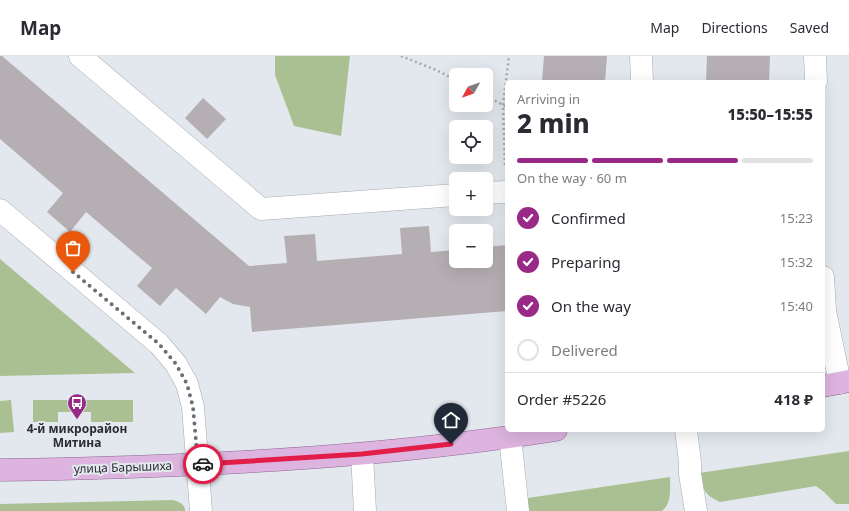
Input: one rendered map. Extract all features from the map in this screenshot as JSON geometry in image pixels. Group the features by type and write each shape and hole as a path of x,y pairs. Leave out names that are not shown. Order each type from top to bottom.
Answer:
{"main road":[{"name":"улица Барышиха","path":"0,470 198,464 362,454 543,432"}],"lane":[{"path":"80,56 261,209 449,196"},
{"path":"641,56 642,80"},
{"path":"815,56 816,80"},
{"path":"0,210 159,344 176,364 187,384 193,407 201,511"},
{"path":"825,311 837,383"},
{"path":"686,432 690,474 696,511"},
{"path":"510,437 518,511"},
{"path":"362,454 365,511"}],"path":[{"path":"401,56 449,76"},
{"path":"506,80 509,56"},
{"path":"500,192 503,105 505,89"},
{"path":"493,100 503,105"}],"green space":[{"path":"275,56 350,56 341,136 294,126 275,75"},
{"path":"0,259 135,373 0,376"},
{"path":"11,400 14,432 0,433 0,401"},
{"path":"33,400 133,400 133,422 91,422 91,412 58,412 58,422 33,422"},
{"path":"849,451 849,504 836,504 816,486 720,502 707,494 699,473"},
{"path":"670,477 669,500 662,511 522,511 521,499"},
{"path":"173,500 183,505 185,511 0,511 0,504"}],"building":[{"path":"0,56 2,56 249,266 287,263 284,236 315,234 317,261 402,254 400,228 429,226 431,252 449,251 449,268 493,268 493,246 505,245 505,311 252,332 250,307 233,304 220,297 206,314 176,288 160,306 137,286 152,268 86,212 70,232 47,212 63,193 0,139"},
{"path":"544,56 607,56 605,80 542,80"},
{"path":"707,56 770,56 769,80 706,80"},
{"path":"203,98 226,119 207,139 185,118"}],"way so far":[{"path":"73,272 159,344 176,364 187,384 193,407 198,464 203,464"}],"place":[{"name":"4-й микрорайон Митина","path":"77,420"}],"route":[{"path":"203,464 362,454 451,444"}]}
